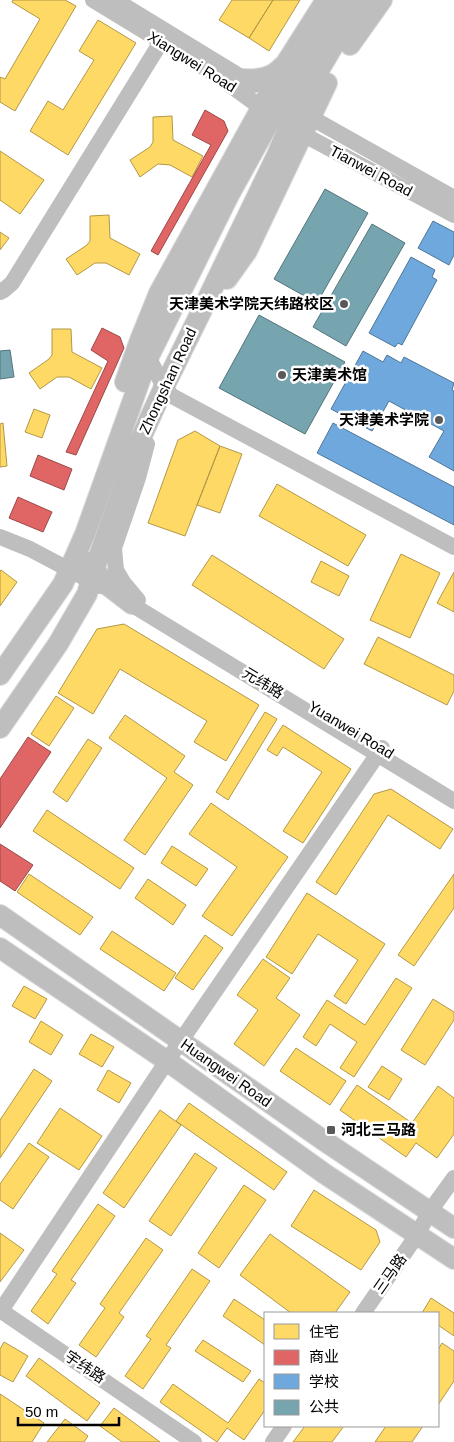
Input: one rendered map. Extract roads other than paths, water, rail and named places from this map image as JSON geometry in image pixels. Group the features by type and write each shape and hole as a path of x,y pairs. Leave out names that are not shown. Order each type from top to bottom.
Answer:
{"main road":[{"path":"242,85 268,77 286,63 326,0"},
{"path":"71,566 80,513 140,340 159,293 282,114 334,28 344,0"},
{"path":"334,28 364,0"},
{"path":"282,114 327,82 382,0"},
{"path":"204,306 224,283 247,251 282,114 286,63"},
{"name":"Zhongshan Road","path":"0,675 57,595 85,534 148,358 229,195 255,148 282,114"},
{"name":"Zhongshan Road","path":"0,728 58,644 87,594 139,442 277,155 282,114"},
{"path":"85,534 85,554 94,575 114,590 135,602"},
{"name":"Huangwei Road","path":"0,915 323,1140 441,1219"},
{"name":"Huangwei Road","path":"0,948 167,1061 325,1174 454,1260"}],"street":[{"name":"Xiangwei Road","path":"93,0 216,75 242,85"},
{"name":"Xiangwei Road","path":"115,0 282,114"},
{"path":"0,292 12,283 161,42"},
{"path":"242,85 250,109 282,114"},
{"name":"Tianwei Road","path":"282,114 454,198"},
{"name":"Tianwei Road","path":"282,114 454,215"},
{"path":"140,340 164,387 172,396 454,547"},
{"path":"135,602 116,570 114,548 145,453 152,412"},
{"path":"0,532 71,566"},
{"path":"0,536 94,575"},
{"name":"元纬路","path":"135,602 380,751 454,801"},
{"path":"0,1311 167,1061 380,751"},
{"name":"Yuanwei Road","path":"380,751 454,793"},
{"name":"三马路","path":"441,1219 454,1178"},
{"name":"三马路","path":"364,1312 417,1235 441,1219 454,1194"},
{"name":"宇纬路","path":"0,1311 194,1442"},
{"path":"273,1442 283,1427"}],"place":[{"name":"天津美术学院天纬路校区","path":"344,304"},
{"name":"天津美术馆","path":"282,375"},
{"name":"天津美术学院","path":"439,420"},
{"name":"河北三马路","path":"331,1130"}]}
